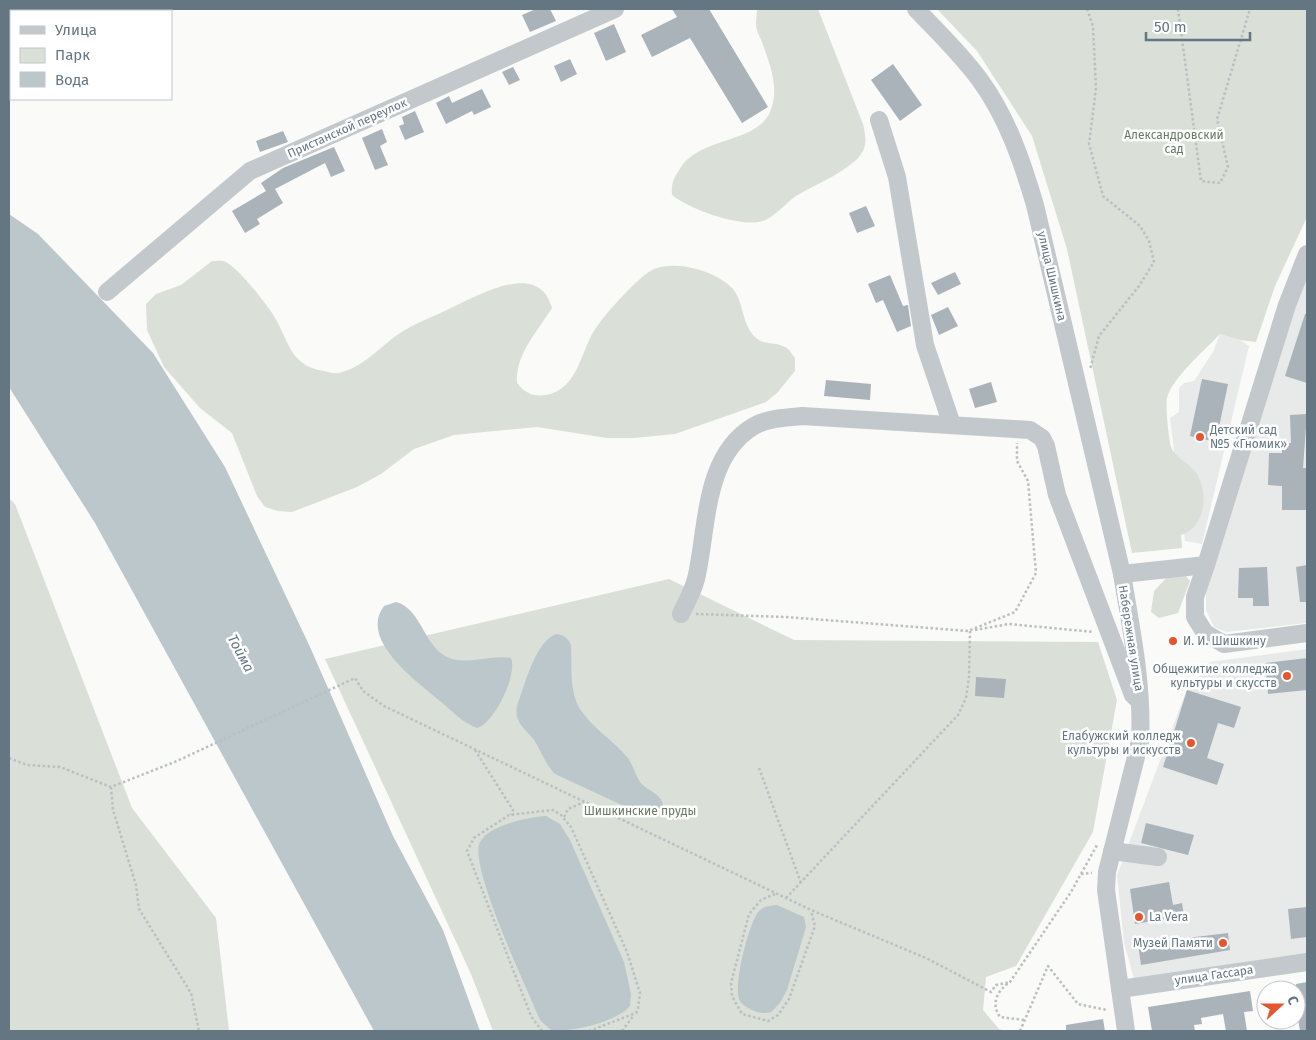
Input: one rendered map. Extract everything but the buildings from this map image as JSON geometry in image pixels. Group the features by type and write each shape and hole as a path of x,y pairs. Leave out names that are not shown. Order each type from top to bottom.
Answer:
{"street":[{"name":"Пристанской переулок","path":"107,292 250,171 615,9"},
{"name":"улица Шишкина","path":"916,9 980,80 1000,111 1016,145 1036,205 1122,574"},
{"path":"879,120 897,178 925,345 952,424"},
{"path":"1307,254 1288,304 1195,597 1195,617 1205,634 1224,644 1307,633"},
{"path":"681,614 696,581 713,482 730,444 754,426 773,420 802,416 1030,430 1037,433 1046,446 1057,495 1133,695 1141,703"},
{"name":"Набережная улица","path":"1126,1031 1106,890 1106,845 1140,741 1141,703 1139,678 1122,574 1206,565"},
{"path":"1106,845 1158,857"},
{"name":"улица Гассара","path":"1120,989 1307,962"}],"path":[{"path":"1087,9 1093,26 1096,88 1089,144 1103,196 1140,226 1149,241 1154,262 1139,286 1099,336 1087,377"},
{"path":"1178,9 1201,181 1220,183 1228,167 1217,119 1250,9"},
{"path":"968,631 1014,612 1036,574 1028,480 1017,461 1016,429"},
{"path":"681,614 786,617 968,631 1009,624 1109,634"},
{"path":"786,898 958,715 966,698 969,678 968,631"},
{"path":"9,758 27,765 60,767 111,787 177,761 355,678 363,690 384,706 811,910 926,958 991,992 996,985 1006,981 1010,982"},
{"path":"474,749 513,810 510,816"},
{"path":"759,768 801,883"},
{"path":"111,787 113,810 136,885 139,909 191,993 200,1031"},
{"path":"564,818 568,808 584,802"},
{"path":"542,1031 531,1016 467,851 474,838 510,816 548,809 554,810 571,827 627,952 640,993 638,1009 622,1031"},
{"path":"1024,1020 1008,1020 1000,1017 996,1011 995,1001 998,992 1010,982 1071,892 1106,845"},
{"path":"776,893 761,900 749,914 731,983 732,996 742,1014 768,1021 786,1005 815,926 811,910"},
{"path":"1020,1031 1048,966 1078,1004 1123,1013"},
{"path":"589,1031 630,1016 638,1009"}],"shaded area":[{"path":"1307,274 1307,623 1226,632 1214,627 1206,610 1206,592 1295,304"},
{"name":"Детский сад №5 «Гномик»","path":"1220,334 1240,340 1249,346 1202,544 1185,541 1170,418 1179,412 1179,388 1184,383 1194,381 1213,352"},
{"path":"1307,649 1307,953 1134,979 1124,943 1117,875 1190,681 1203,674 1209,662"}],"green space":[{"path":"757,9 818,9 863,124 865,141 863,151 858,158 843,170 796,196 769,218 750,223 726,219 701,211 672,195 672,191 676,174 690,157 702,150 753,129 763,122 770,112 774,94 773,77 757,29"},
{"name":"Александровский сад","path":"937,9 1307,9 1307,217 1275,286 1256,342 1240,340 1220,334 1182,373 1170,390 1167,398 1168,430 1171,447 1197,474 1201,482 1204,500 1200,518 1189,531 1181,535 1182,548 1132,553 1067,249 1032,136 977,51"},
{"path":"212,261 226,262 251,286 278,322 296,357 312,368 332,373 349,370 358,365 396,336 423,321 494,289 523,283 535,286 545,294 552,308 523,353 517,373 517,383 530,394 546,395 566,385 573,376 592,334 624,294 654,269 673,266 703,271 728,284 739,299 747,324 754,336 761,341 781,345 788,349 795,358 795,371 777,393 766,402 675,434 634,438 607,438 537,427 454,435 414,449 381,474 357,487 292,512 278,511 265,507 257,496 232,433 200,408 164,367 147,330 146,304 156,294 181,285"},
{"path":"9,498 15,504 132,808 216,918 229,1031 9,1031"},
{"path":"1170,574 1184,574 1190,581 1178,613 1159,618 1151,612 1154,591"},
{"name":"Шишкинские пруды","path":"669,579 794,640 1098,642 1117,700 1093,832 1016,966 986,977 983,1010 999,1029 1005,1031 493,1031 471,974 325,659"}],"water":[{"name":"Тойма","path":"9,214 38,234 153,353 225,467 310,647 393,836 443,930 480,1031 374,1031 95,523 9,387"},
{"path":"396,602 411,612 432,643 445,656 460,660 511,658 511,675 508,686 497,708 484,724 477,728 458,716 406,672 384,646 379,633 378,619 384,606"},
{"path":"556,634 565,637 571,645 571,670 574,694 580,709 591,723 628,758 640,782 660,798 663,807 662,813 655,816 641,814 555,774 534,740 519,721 516,712 517,706 532,665 542,646"},
{"path":"546,816 560,824 570,840 624,962 631,994 630,1006 614,1017 582,1028 561,1031 552,1031 540,1020 501,929 483,876 479,855 480,842 492,831 520,820"},
{"path":"777,905 804,917 806,927 787,990 780,1003 771,1012 761,1013 754,1011 740,1001 738,983 746,941 755,917 763,908"}],"place":[{"name":"Детский сад №5 «Гномик»","path":"1200,437"},
{"name":"И. И. Шишкину","path":"1173,641"},
{"name":"Общежитие колледжа культуры и скусств","path":"1287,676"},
{"name":"Елабужский колледж культуры и искусств","path":"1191,743"},
{"name":"La Vera","path":"1139,917"},
{"name":"Музей Памяти","path":"1223,943"}]}
